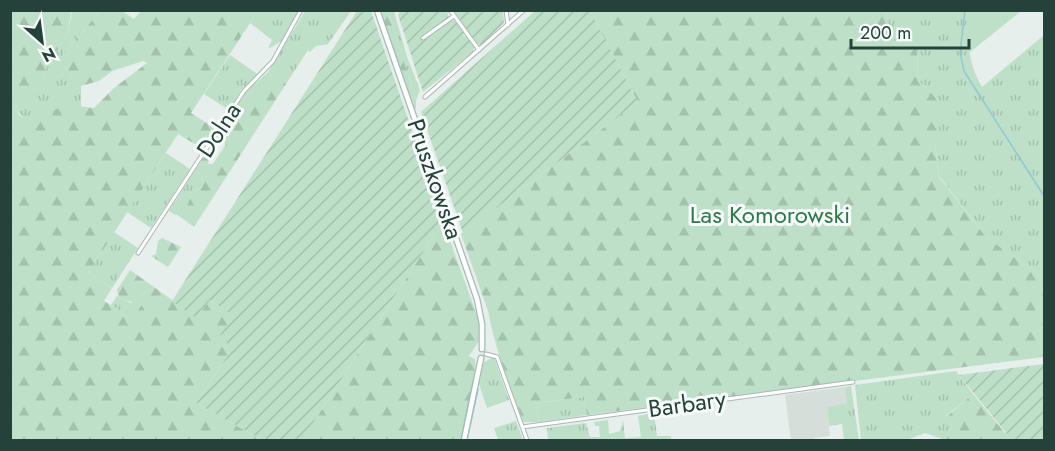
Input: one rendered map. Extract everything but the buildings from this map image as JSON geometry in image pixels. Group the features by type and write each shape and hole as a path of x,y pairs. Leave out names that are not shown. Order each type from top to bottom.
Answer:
{"street":[{"name":"Dolna","path":"138,253 244,91 273,61 301,10"},
{"name":"Pruszkowska","path":"377,10 477,300 484,351 477,354 481,358"},
{"path":"450,10 479,50"},
{"path":"506,10 508,25"},
{"path":"425,96 524,10"},
{"path":"423,38 454,16"},
{"path":"464,441 484,351 497,357 527,441"},
{"name":"Barbary","path":"522,427 853,382"}],"shaded area":[{"path":"845,387 847,403 827,407 830,436 814,438 814,440 791,440 785,395"}],"green space":[{"path":"536,10 590,11 638,102 463,233 421,112"},
{"path":"970,10 1021,11 969,53 967,28"},
{"path":"10,11 71,11 68,32 47,67 42,81 15,108 20,116 38,120 50,111 69,105 94,108 114,88 147,63 143,61 112,71 99,81 81,86 61,64 60,58 100,11 122,11 134,19 141,11 258,11 191,113 216,129 203,149 178,134 88,273 112,288 104,301 133,318 154,287 196,317 210,300 236,316 232,349 196,403 262,440 11,440"},
{"path":"72,11 100,11 70,46 61,64 81,86 81,107 64,107 38,120 25,117 15,108 42,81 47,67 68,32"},
{"path":"258,11 300,11 285,39 268,49 272,40 250,23"},
{"path":"305,11 351,11 328,44 316,46 310,52 308,50 286,84 271,75 236,117 220,131 246,92 268,72"},
{"path":"357,11 371,11 443,221 302,440 262,440 196,403 232,349 220,335 235,316 210,300 196,318 172,301"},
{"path":"381,11 388,11 416,100 416,109 412,108"},
{"path":"388,11 394,11 407,57 420,90 416,100"},
{"path":"400,11 447,11 449,18 421,37 423,41 451,20 455,21 464,33 463,36 466,36 474,47 473,52 423,92 398,15"},
{"path":"454,11 503,11 504,23 481,45 477,44"},
{"name":"Las Komorowski","path":"590,11 887,11 885,28 899,44 909,34 917,47 918,80 937,99 940,135 935,144 939,177 986,237 1044,278 1044,357 587,415 584,397 537,403 539,422 523,422 461,234 638,102"},
{"path":"887,11 970,11 969,50 982,87 1044,35 1044,278 986,237 939,176 935,144 937,99 918,80 917,47 909,35 899,44 885,28"},
{"path":"230,55 259,75 242,89 229,110 204,94"},
{"path":"272,75 286,84 194,227 173,212 177,207 186,208 191,196 203,185 202,174 194,172 208,151 210,152 208,164 213,164 226,144 222,140 213,142 220,131 242,110 254,89"},
{"path":"166,153 190,169 151,228 127,212"},
{"path":"194,172 202,174 203,185 191,196 186,208 175,215 169,211"},
{"path":"443,221 479,321 479,341 469,356 475,359 476,375 460,440 302,440"},
{"path":"114,232 138,248 112,288 88,273"},
{"path":"162,238 181,247 168,267 151,256 156,254 158,241"},
{"path":"130,270 154,287 145,292 135,303 119,298 117,290"},
{"path":"155,286 133,319 111,305 117,296 131,303"},
{"path":"494,357 509,400 487,408 479,384 484,362"},
{"path":"1044,364 1044,440 1012,440 959,375"},
{"path":"956,371 973,394 946,416 952,426 945,440 925,433 907,440 861,440 855,385"},
{"path":"851,386 859,440 844,440 842,424 829,426 827,407 847,403 845,387"},
{"path":"973,394 1005,433 1044,440 945,440 952,426 946,417"},
{"path":"584,397 587,415 539,422 537,403"},
{"path":"654,413 657,436 671,436 671,440 548,440 547,428 586,423 590,437 600,437 599,426 595,426 594,422 608,420 609,434 620,431 623,420 625,438 641,437 638,416"},
{"path":"516,421 523,440 498,440 494,428"}],"waterway":[{"path":"965,10 960,52 964,71 1044,196"},
{"path":"461,440 473,382"},
{"path":"467,440 478,389"}]}
